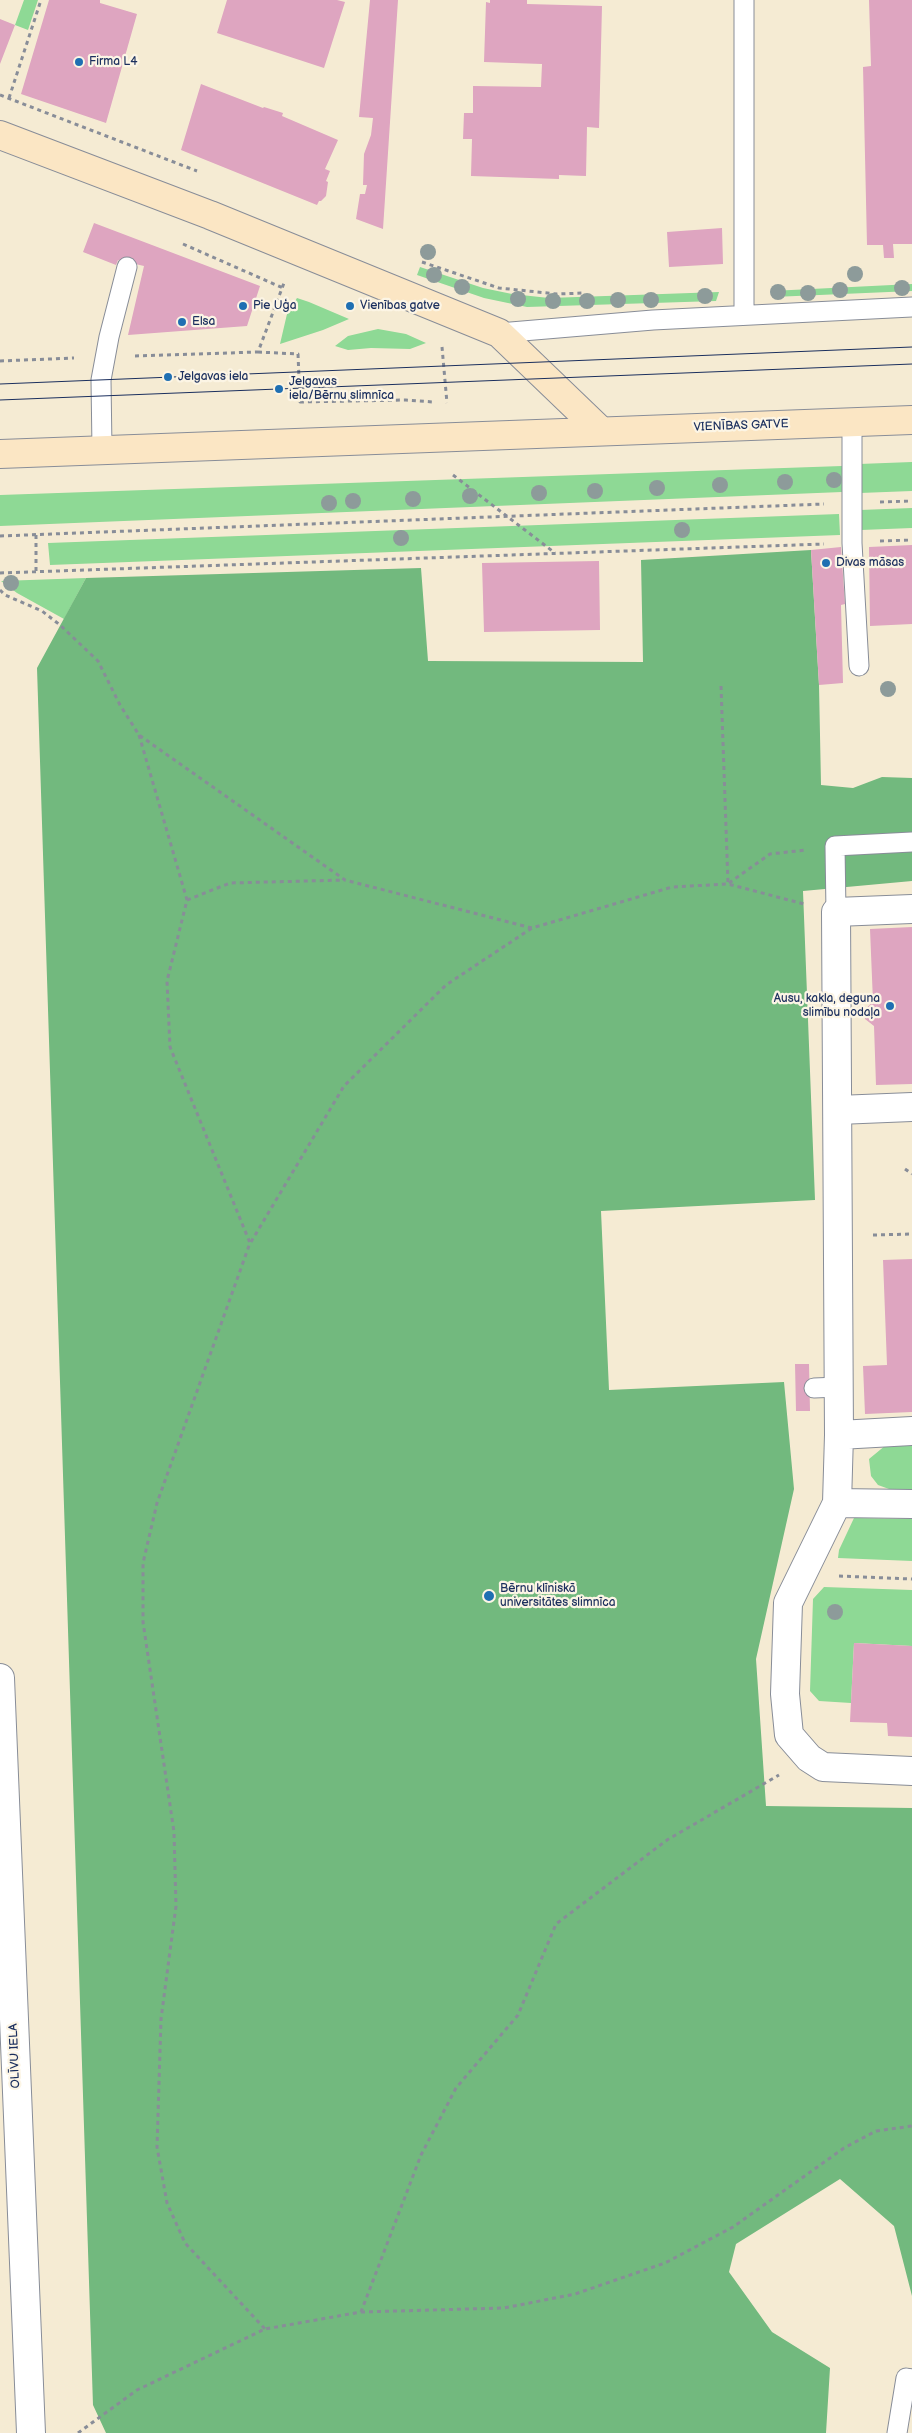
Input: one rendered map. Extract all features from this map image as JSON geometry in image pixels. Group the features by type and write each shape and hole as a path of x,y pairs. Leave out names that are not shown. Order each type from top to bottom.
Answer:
{"main road":[{"path":"0,135 297,250 499,333 601,431"},
{"name":"VIENĪBAS GATVE","path":"0,454 912,420"}],"street":[{"path":"912,908 836,912 838,1110 826,1388 839,1434 837,1503 801,1573 788,1603 785,1694 790,1735 809,1758 823,1767 912,1771"},
{"path":"838,1110 912,1107"},
{"path":"839,1434 912,1431"},
{"path":"837,1503 912,1504"},
{"name":"OLĪVU IELA","path":"0,1678 31,2433"}],"lane":[{"path":"744,0 744,314"},
{"path":"102,449 101,380 127,267"},
{"path":"499,333 744,314 912,307"},
{"path":"852,422 852,542 859,666"},
{"path":"836,912 835,846 912,842"},
{"path":"897,2433 906,2378 912,2379"}],"path":[{"path":"10,98 41,0"},
{"path":"258,352 297,250"},
{"path":"416,260 499,288 557,294 588,293"},
{"path":"0,361 258,352 298,354 300,402 406,400 448,402 444,358"},
{"path":"453,475 555,554"},
{"path":"0,536 912,500"},
{"path":"36,535 36,572"},
{"path":"0,573 912,540"},
{"path":"0,590 5,595 42,611 98,661 120,705 138,735 187,900 167,981 170,1047 250,1243"},
{"path":"721,686 728,884"},
{"path":"138,735 345,880"},
{"path":"728,884 770,854 835,846"},
{"path":"187,900 230,883 345,880 532,928"},
{"path":"265,2329 185,2243 167,2203 157,2146 161,2018 176,1906 174,1832 143,1622 143,1563 157,1503 250,1243 344,1086 446,985 532,928 672,887 728,884 836,912"},
{"path":"905,1169 912,1174"},
{"path":"801,1573 912,1579"},
{"path":"361,2312 421,2155 456,2088 518,2015 556,1924 667,1840 809,1758"},
{"path":"78,2433 137,2390 265,2329 361,2312 504,2308 575,2294 666,2263 733,2227 844,2148 876,2131 912,2126"}],"green space":[{"path":"24,0 38,0 28,30 15,25"},
{"path":"420,267 483,288 512,294 549,298 719,292 716,301 527,307 484,298 417,275"},
{"path":"912,284 912,291 773,297 771,291"},
{"path":"297,298 349,319 280,344 287,314"},
{"path":"378,329 406,334 426,343 410,349 371,348 348,350 335,346 348,336"},
{"path":"912,462 912,491 860,493 859,464"},
{"path":"842,466 842,492 0,526 0,495"},
{"path":"912,508 912,528 861,530 860,510"},
{"path":"839,514 840,535 50,565 48,543"},
{"name":"Bērnu klīniskā universitātes slimnīca","path":"811,550 819,685 821,785 853,788 882,777 912,778 912,881 803,891 815,1200 601,1211 609,1390 784,1382 794,1489 756,1659 766,1806 912,1808 912,2296 894,2226 840,2179 736,2244 729,2272 772,2332 830,2368 826,2433 106,2433 93,2405 37,668 86,578 421,568 428,661 643,662 641,560"},
{"path":"86,578 64,619 17,593 1,581"},
{"path":"912,1444 912,1489 889,1489 878,1485 871,1476 869,1459 886,1445"},
{"path":"854,1518 912,1519 912,1561 838,1558 839,1550"},
{"path":"824,1587 912,1590 912,1646 854,1643 851,1703 819,1701 810,1691 813,1599"}],"building":[{"path":"49,0 100,0 100,3 137,14 106,123 21,94"},
{"path":"227,0 337,0 345,2 324,68 217,33"},
{"path":"370,0 398,0 383,229 356,219 360,194 365,194 367,185 363,185 364,154 371,135 373,118 359,117"},
{"path":"490,0 527,0 527,4 602,6 599,128 587,127 586,176 559,175 559,179 471,176 472,139 463,139 464,113 473,113 473,86 541,87 542,64 484,62 486,2 490,3"},
{"path":"869,0 912,0 912,244 893,244 894,258 884,258 883,245 867,245 863,67 871,66"},
{"path":"0,19 15,25 0,64"},
{"path":"201,84 263,108 283,113 282,116 338,140 325,169 330,171 326,181 328,182 326,196 317,205 181,150"},
{"path":"94,223 260,286 247,326 128,335 144,266 118,260 116,265 83,252"},
{"path":"722,228 723,264 669,267 667,232"},
{"path":"912,545 912,624 870,626 869,547"},
{"path":"841,547 845,604 841,605 843,683 819,685 811,550"},
{"path":"599,561 600,630 484,632 482,563"},
{"name":"Ausu, kakla, deguna slimību nodaļa","path":"912,927 912,1084 876,1085 874,1026 865,1019 864,1010 873,1002 870,929"},
{"path":"912,1259 912,1412 865,1414 863,1366 887,1365 883,1260"},
{"path":"795,1364 809,1364 810,1411 796,1411"},
{"path":"854,1643 912,1646 912,1737 888,1736 887,1723 850,1722"}],"tram line":[{"path":"0,384 912,347"},
{"path":"0,400 912,364"}],"place":[{"name":"Firma L4","path":"79,62"},
{"name":"Pie Uģa","path":"243,306"},
{"name":"Vienības gatve","path":"350,306"},
{"name":"Elsa","path":"182,322"},
{"name":"Jelgavas iela","path":"168,377"},
{"name":"Jelgavas iela/Bērnu slimnīca","path":"279,389"},
{"name":"Divas māsas","path":"826,563"},
{"name":"Ausu, kakla, deguna slimību nodaļa","path":"890,1006"},
{"name":"Bērnu klīniskā universitātes slimnīca","path":"489,1596"}]}
